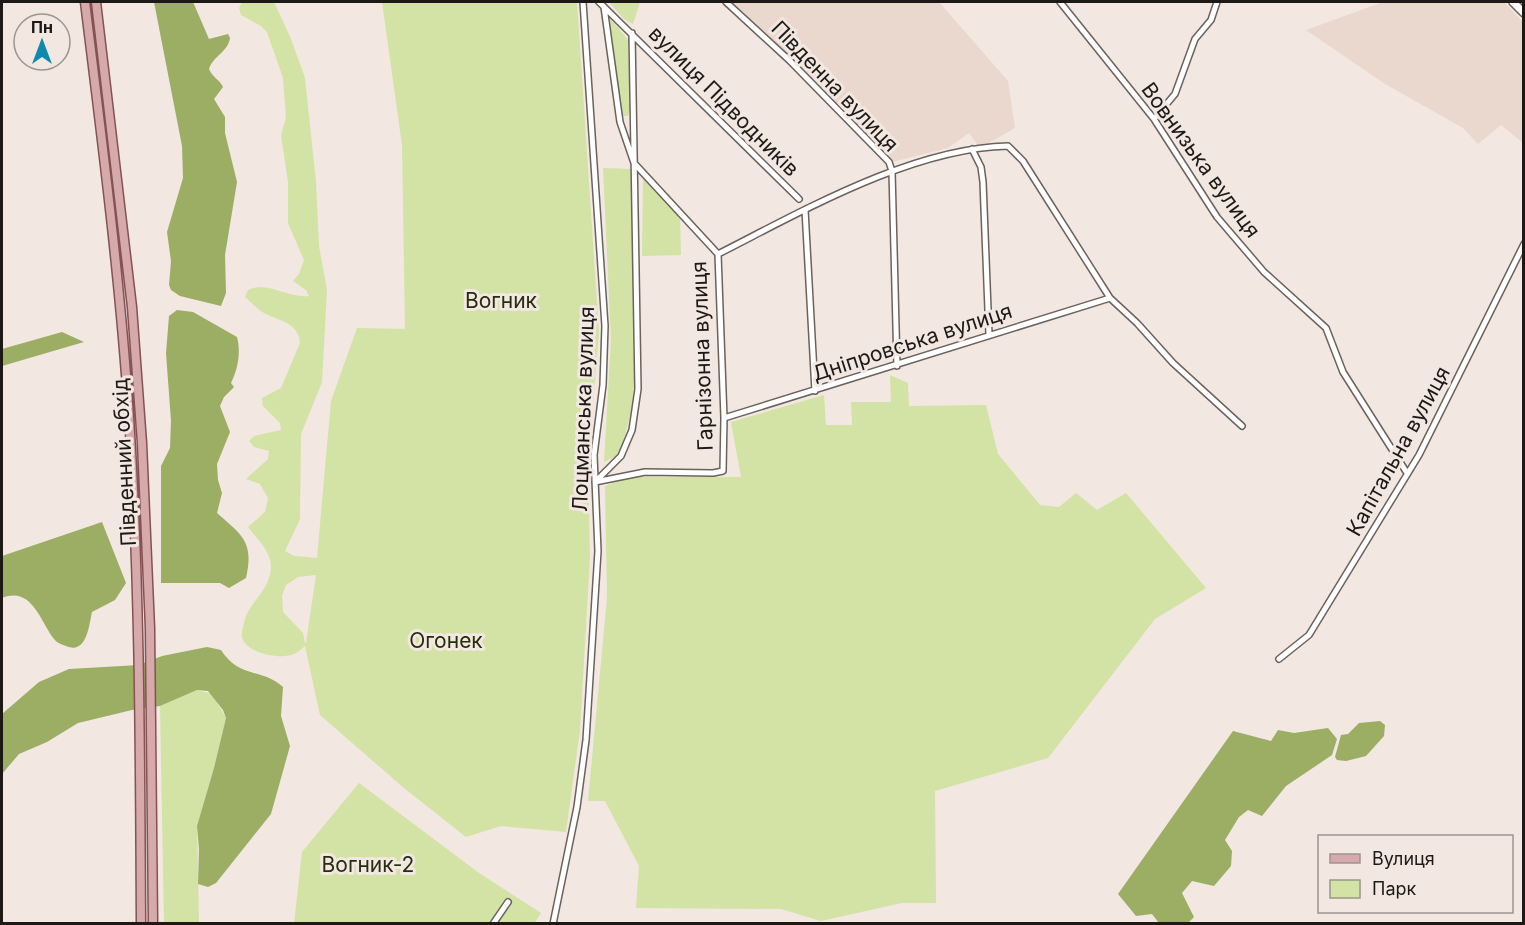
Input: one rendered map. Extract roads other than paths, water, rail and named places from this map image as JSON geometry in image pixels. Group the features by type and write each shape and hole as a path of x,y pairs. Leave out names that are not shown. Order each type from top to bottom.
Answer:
{"main road":[{"name":"Південний обхід","path":"85,2 106,177 129,420 139,629 141,924"},
{"name":"Південний обхід","path":"96,2 132,307 141,422 150,628 153,924"}],"street":[{"name":"Лоцманська вулиця","path":"553,924 577,807 586,740 598,551 594,455 603,385 605,326 584,2"},
{"name":"вулиця Підводників","path":"599,2 799,198"},
{"name":"Південна вулиця","path":"726,2 880,151 892,171"},
{"name":"Вовнизька вулиця","path":"1060,2 1154,119 1217,217 1264,272 1326,328 1343,372 1407,473"},
{"path":"1154,119 1175,94 1195,39 1211,20 1217,2"},
{"path":"1513,2 1524,13"},
{"path":"604,7 620,122 633,163"},
{"path":"595,482 621,456 632,430 639,389 632,33"},
{"path":"718,254 805,210 892,171 972,149 1008,146 1023,161 1110,298 1137,323 1173,363 1242,426"},
{"path":"972,149 981,167 983,182 989,335"},
{"name":"Гарнізонна вулиця","path":"595,482 645,472 713,473 723,471 724,418 718,254 633,163"},
{"path":"892,171 897,366"},
{"path":"805,210 816,391"},
{"name":"Капітальна вулиця","path":"1280,659 1309,635 1407,473 1454,388 1524,244"},
{"name":"Дніпровська вулиця","path":"724,418 1110,298"},
{"path":"493,924 508,902"}],"park label":[{"name":"Вогник","path":"501,300"},
{"name":"Огонек","path":"446,640"},
{"name":"Вогник-2","path":"368,864"}]}
